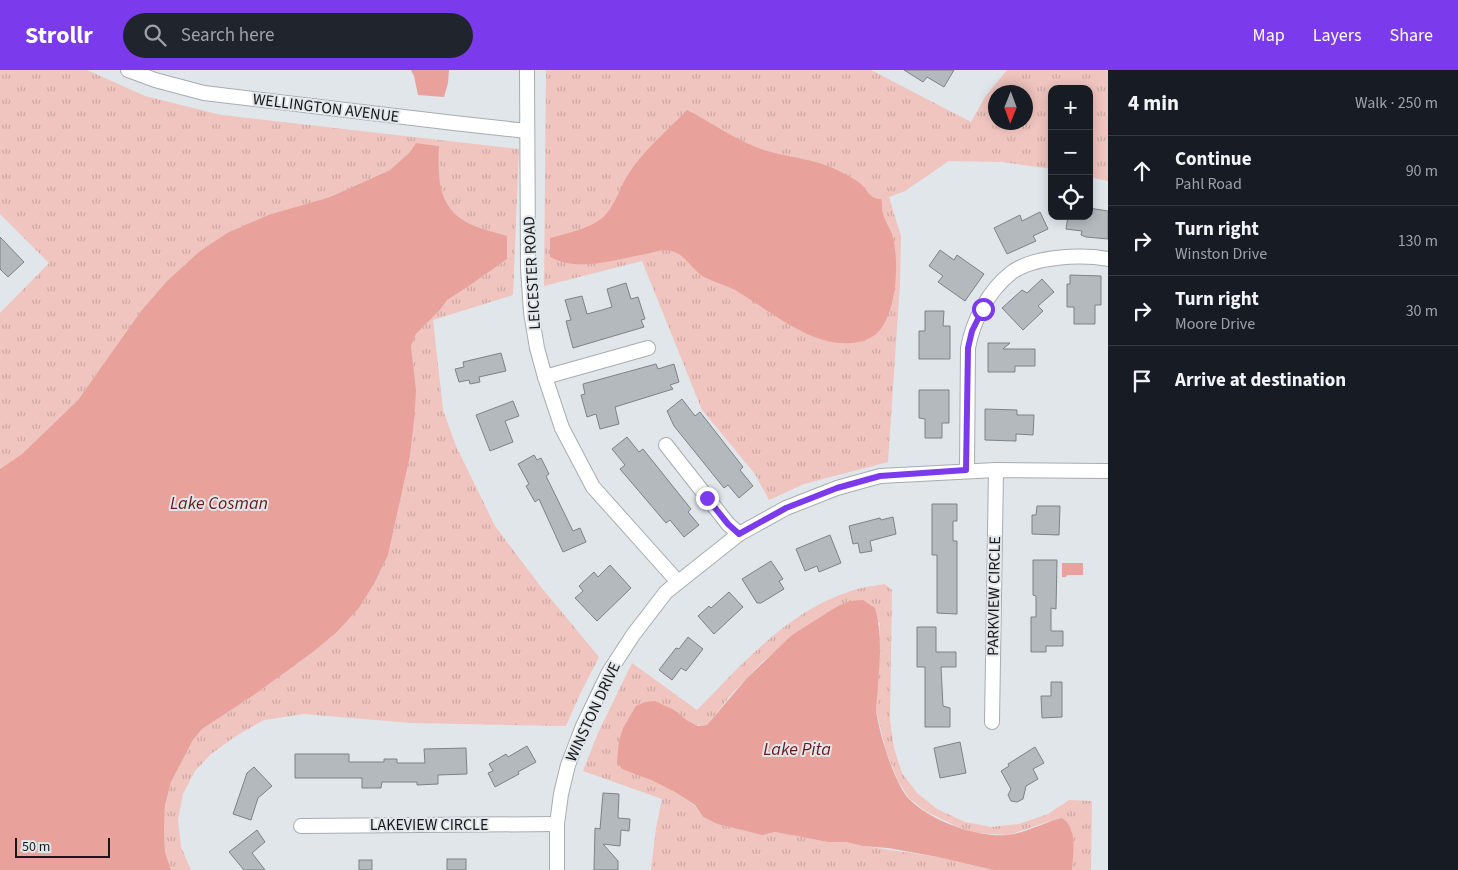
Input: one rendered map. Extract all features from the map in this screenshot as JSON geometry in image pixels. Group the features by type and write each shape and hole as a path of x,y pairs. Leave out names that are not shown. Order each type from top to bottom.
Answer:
{"street":[{"name":"WELLINGTON AVENUE","path":"128,70 155,80 204,92 527,131"},
{"name":"LEICESTER ROAD","path":"527,70 528,268 531,312 537,348 545,377 562,428 593,487 678,582"},
{"path":"966,470 968,348 972,331 992,292 1012,272 1035,262 1065,257 1099,257 1108,259"},
{"path":"545,377 648,348"},
{"path":"666,445 728,524 739,534"},
{"name":"WINSTON DRIVE","path":"557,870 557,824 568,764 608,672 666,592 739,534 786,508 837,488 880,476 966,470 1108,472"},
{"name":"PARKVIEW CIRCLE","path":"992,722 996,470"},
{"name":"LAKEVIEW CIRCLE","path":"301,826 557,824"}],"green space":[{"path":"0,70 87,70 145,96 221,115 519,149 513,295 433,320 443,410 456,446 495,526 541,587 599,657 566,726 411,723 304,714 264,720 236,736 211,754 195,771 183,794 178,819 181,847 191,870 171,870 165,852 165,805 171,782 193,740 202,729 254,695 337,632 359,608 374,584 388,555 410,456 414,422 411,346 416,334 439,311 446,300 507,259 507,236 470,224 451,209 442,191 439,169 439,146 416,143 409,153 390,170 330,197 268,215 227,233 200,251 167,281 141,311 78,400 22,454 0,469 0,313 49,263 0,214"},
{"path":"546,70 871,70 971,122 988,93 988,130 1033,130 1033,85 995,85 1007,70 1108,70 1108,181 1093,178 1093,85 1048,85 1048,168 1002,162 949,161 905,191 889,197 901,236 900,284 888,462 804,484 769,500 755,474 702,410 642,261 544,286"},
{"path":"885,584 892,590 890,720 894,748 902,773 917,793 937,809 965,822 991,827 1019,824 1048,814 1069,800 1092,801 1091,870 1072,870 1072,830 1050,821 1009,835 975,833 925,811 909,798 898,781 886,751 876,710 880,623 838,606 762,662 730,696 707,725 693,724 674,710 651,780 675,792 695,806 703,817 717,824 762,835 775,832 828,842 846,842 938,857 993,870 651,870 662,799 583,771 598,733 632,663 697,710 749,657 786,625 828,600 851,591"}],"water":[{"path":"411,70 449,70 444,97 418,95"},
{"path":"687,110 734,137 764,150 813,161 832,168 859,182 872,196 881,199 882,212 894,243 896,277 890,311 884,325 875,335 858,342 842,343 809,335 778,318 735,290 704,277 681,255 672,251 659,251 606,262 586,264 567,263 550,257 550,238 583,228 601,219 614,202 627,176 637,162"},
{"name":"Lake Cosman","path":"416,143 439,146 440,180 445,200 459,217 470,224 507,236 507,259 447,300 416,334 411,346 416,391 410,456 388,555 374,584 359,608 337,632 254,695 202,729 193,740 171,782 165,805 165,852 171,870 0,870 0,469 22,454 78,400 141,311 167,281 200,251 227,233 268,215 330,197 390,170 409,153"},
{"path":"1062,563 1083,563 1083,575 1067,575 1062,577"},
{"name":"Lake Pita","path":"863,600 875,608 879,626 880,655 876,710 888,757 903,792 918,807 942,821 983,834 1015,834 1062,818 1067,822 1072,834 1072,870 993,870 888,848 863,846 846,842 828,842 775,832 762,835 717,824 703,817 695,805 675,792 622,769 617,762 619,741 623,728 636,706 645,702 655,701 674,710 698,726 707,725 747,678 792,635 838,606 851,601"}],"building":[{"path":"904,70 954,70 944,87 927,77 923,82"},
{"path":"1093,209 1108,211 1108,239 1086,237 1081,235 1082,231 1066,229 1067,220 1093,220"},
{"path":"1040,212 1048,229 1033,236 1036,241 1007,254 994,228 1020,215 1022,221"},
{"path":"0,237 24,262 8,277 0,269"},
{"path":"940,250 954,260 957,255 984,274 965,301 938,282 943,276 929,266"},
{"path":"1070,275 1101,276 1101,305 1095,305 1095,324 1074,324 1074,307 1067,307 1067,284 1070,284"},
{"path":"1042,279 1054,292 1038,306 1043,311 1023,330 1002,308 1022,290 1027,293"},
{"path":"626,283 631,299 638,297 645,319 641,320 644,327 573,348 566,321 571,320 565,300 582,296 587,314 602,310 612,307 607,289"},
{"path":"925,311 944,311 943,326 950,326 950,359 919,359 919,331 925,331"},
{"path":"988,343 1010,343 1003,349 1035,349 1035,366 1015,366 1015,372 988,372"},
{"path":"501,353 506,371 479,377 480,382 470,384 469,380 459,382 455,369 464,367 463,362"},
{"path":"656,364 658,369 674,364 679,382 670,385 673,389 615,407 619,424 600,429 596,414 587,417 581,395 585,394 583,384"},
{"path":"919,390 949,390 949,423 942,423 942,438 925,438 925,419 919,418"},
{"path":"682,399 695,416 700,412 743,467 740,470 753,486 739,498 728,485 724,488 674,426 667,411"},
{"path":"513,401 519,416 505,421 513,442 490,451 476,415"},
{"path":"985,409 1017,410 1017,415 1034,415 1033,435 1016,434 1016,441 985,440"},
{"path":"627,437 639,452 643,449 691,509 688,512 699,525 684,537 670,520 666,523 620,469 625,465 612,449"},
{"path":"534,455 537,460 541,458 549,474 546,476 573,531 580,528 586,542 563,552 539,499 535,502 526,486 529,484 518,464"},
{"path":"932,504 957,504 957,521 953,521 953,541 957,541 957,614 937,613 937,555 932,555"},
{"path":"1037,506 1060,506 1059,535 1032,534 1032,515 1036,515"},
{"path":"893,517 896,534 870,541 872,551 860,553 858,543 853,544 849,526 880,518 881,520"},
{"path":"830,535 841,563 819,572 817,566 805,571 796,549"},
{"path":"1033,560 1057,560 1056,609 1051,608 1051,631 1063,631 1063,646 1046,646 1046,652 1031,652 1031,617 1036,617 1036,596 1033,595"},
{"path":"771,561 783,579 779,581 784,589 761,603 757,603 742,579"},
{"path":"610,565 631,588 597,621 575,598 583,591 579,586 594,572 598,577"},
{"path":"729,592 743,607 714,634 698,616 709,606 711,608"},
{"path":"917,627 936,627 936,652 956,652 956,667 941,667 943,706 950,708 950,727 925,727 925,667 917,667"},
{"path":"688,637 703,649 686,671 681,668 672,680 659,670 676,648 679,649"},
{"path":"1051,682 1062,682 1062,717 1042,718 1041,696 1051,696"},
{"path":"960,742 966,773 940,778 934,748"},
{"path":"527,746 536,762 495,787 488,773 493,771 489,764 506,754 508,757"},
{"path":"1035,747 1044,763 1033,769 1038,779 1026,786 1023,799 1017,802 1011,801 1008,795 1011,789 1001,771 1009,766 1008,764"},
{"path":"466,748 467,774 438,775 438,784 417,785 417,782 382,782 381,788 362,788 362,778 295,778 295,754 349,754 349,762 384,762 384,759 397,759 397,763 425,763 424,749"},
{"path":"254,767 272,786 258,798 251,820 233,814 247,773"},
{"path":"603,793 619,794 618,818 630,819 629,831 621,830 620,846 603,844 618,861 618,870 594,870 595,828 600,829"},
{"path":"257,830 265,842 252,853 265,870 244,870 229,852"},
{"path":"447,859 466,859 466,870 447,870"},
{"path":"359,860 372,860 372,870 359,870"}],"route":[{"path":"707,498 728,524 739,534 786,508 837,488 880,476 966,470 968,348 972,331 983,309"}]}
